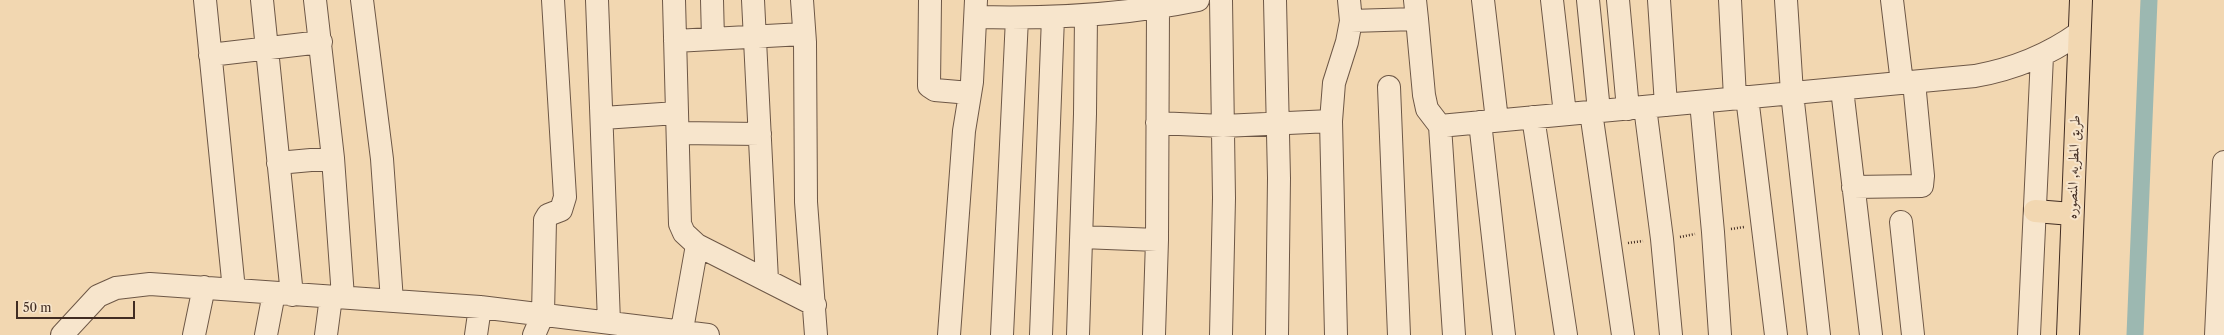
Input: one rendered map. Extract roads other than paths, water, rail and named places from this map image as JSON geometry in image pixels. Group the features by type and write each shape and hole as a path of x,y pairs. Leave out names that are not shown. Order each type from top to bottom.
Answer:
{"main road":[{"name":"طريق المطريه, المنصوره","path":"2068,335 2081,0"},
{"path":"2035,211 2072,214"}],"street":[{"path":"205,0 234,290"},
{"path":"262,0 278,163 283,294 266,335"},
{"path":"315,0 321,42 333,158 337,297 326,335"},
{"path":"362,0 382,159 392,301"},
{"path":"534,335 543,314 545,220 548,216 561,210 565,197 553,0"},
{"path":"597,0 603,118 609,322"},
{"path":"674,0 680,224 684,233 697,245 815,305"},
{"path":"712,0 713,39"},
{"path":"753,0 767,280"},
{"path":"802,0 806,202 815,305 816,335"},
{"path":"930,0 930,86 935,90 970,93"},
{"path":"949,335 964,131 970,93 976,8 1018,18 1053,18 1158,8 1198,0"},
{"path":"1221,0 1224,198 1221,335"},
{"path":"1275,0 1278,125 1277,335"},
{"path":"1483,0 1489,121 1504,335"},
{"path":"1552,0 1565,114"},
{"path":"1588,0 1595,111 1610,244 1623,335"},
{"path":"1618,0 1646,107 1662,239 1671,335"},
{"path":"1646,107 1659,0"},
{"path":"1730,0 1741,98 1763,224 1776,335"},
{"path":"1786,0 1792,93 1819,335"},
{"path":"1853,187 1922,186 1923,176 1908,82 1892,0"},
{"path":"1154,335 1157,240 1158,8"},
{"path":"1336,335 1331,122 1334,83 1345,48 1350,10 1416,9 1424,95 1427,109 1440,126 1454,335"},
{"path":"1078,335 1082,237 1086,15"},
{"path":"1002,335 1018,18"},
{"path":"1041,335 1053,18"},
{"path":"1440,126 1975,76 2000,72 2042,56 2079,33"},
{"path":"675,41 803,34"},
{"path":"210,55 321,42"},
{"path":"2029,335 2042,56"},
{"path":"1389,87 1399,335"},
{"path":"1842,89 1871,335"},
{"path":"1701,102 1713,232 1720,335"},
{"path":"1533,117 1566,335"},
{"path":"603,118 678,123 760,134"},
{"path":"1157,123 1223,126 1331,122"},
{"path":"278,163 333,158"},
{"path":"2216,335 2224,162"},
{"path":"1901,222 1913,335"},
{"path":"1082,237 1157,240"},
{"path":"682,333 697,245"},
{"path":"62,335 98,296 116,288 150,284 480,307 543,314 584,327 609,322 632,330 708,335"},
{"path":"194,335 204,287"},
{"path":"476,335 480,307"}],"waterway":[{"path":"2135,335 2149,0"}]}
